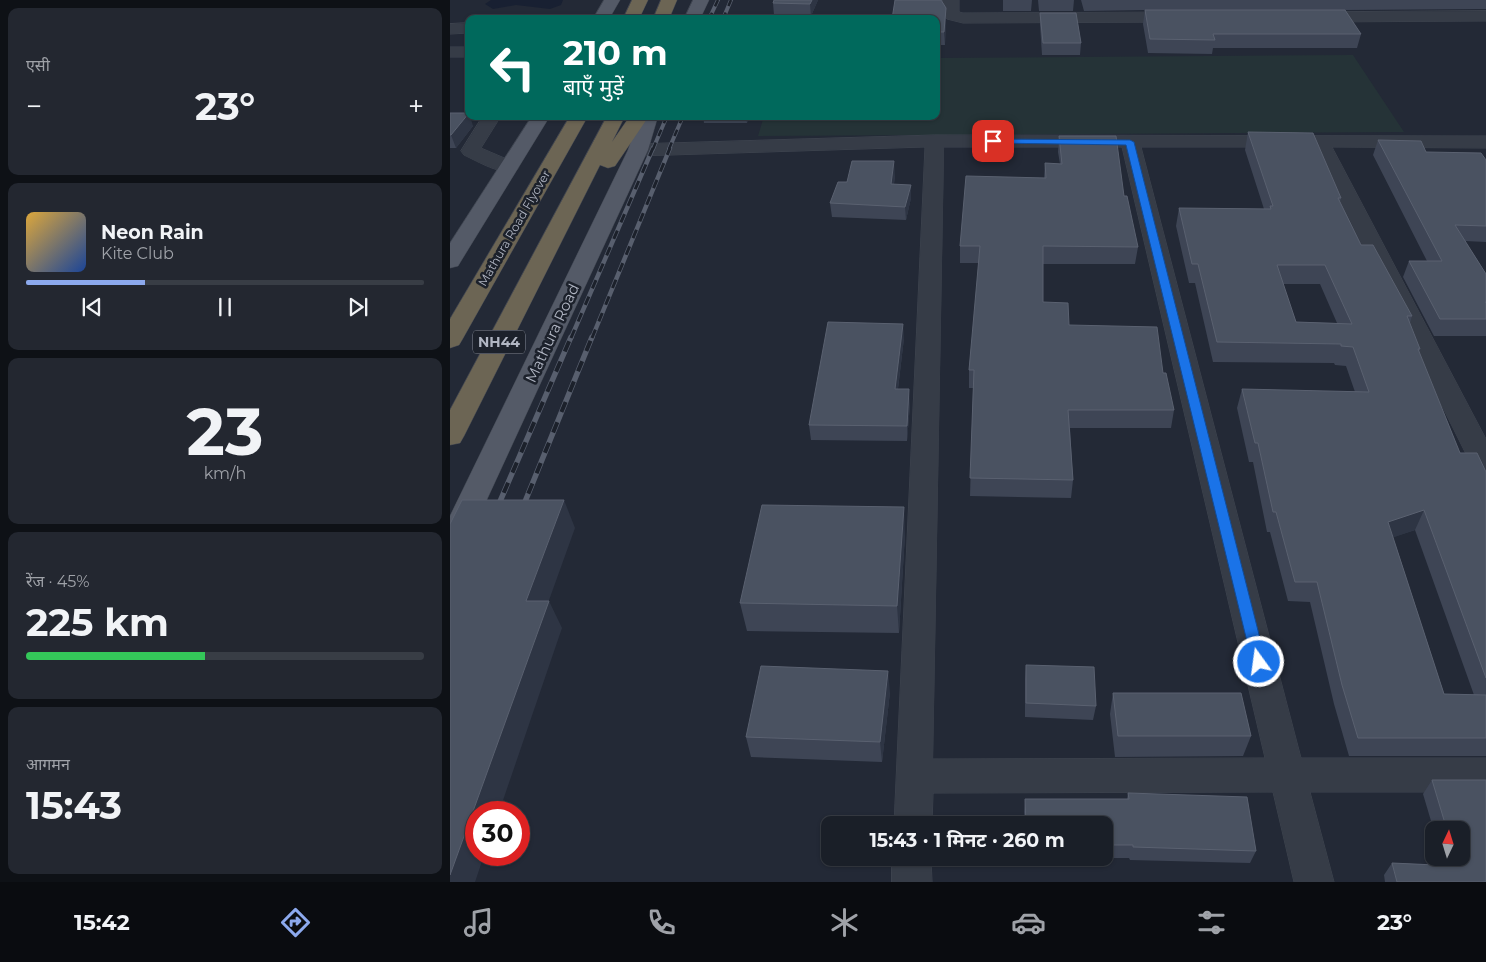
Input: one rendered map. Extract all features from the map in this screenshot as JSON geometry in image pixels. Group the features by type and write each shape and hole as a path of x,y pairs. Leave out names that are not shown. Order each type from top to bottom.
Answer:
{"highway":[{"path":"633,15 640,0"},
{"path":"663,15 670,0"},
{"name":"Mathura Road Flyover","path":"450,340 577,120"},
{"name":"NH44","path":"450,436 614,120"},
{"path":"562,219 617,150 637,120"}],"main road":[{"path":"603,15 612,0"},
{"path":"694,15 701,0"},
{"path":"450,261 539,120"},
{"name":"Mathura Road","path":"450,547 638,150 648,120"}],"street":[{"path":"950,0 953,16 963,18 1200,17"},
{"path":"1299,17 1486,16"},
{"path":"450,29 465,28"},
{"path":"450,52 465,52"},
{"path":"489,120 472,147 472,151 510,167"},
{"path":"638,150 935,140 1320,143 1486,142"},
{"path":"914,816 935,140"},
{"path":"1130,142 1314,882"},
{"path":"1320,143 1486,466"},
{"path":"915,776 1486,775"},
{"path":"912,866 912,882"}],"shaded area":[{"path":"1353,55 1404,132 758,136 763,120 940,120 940,58"}],"water":[{"path":"491,0 563,0 561,5 550,9 516,5 493,9 485,4"}],"building":[{"path":"774,0 812,0 810,4 773,3"},
{"path":"895,0 941,0 946,8 944,32 940,32 940,15 893,15"},
{"path":"1145,10 1345,10 1361,34 1213,34 1215,40 1150,39"},
{"path":"1040,13 1076,13 1081,43 1043,43"},
{"path":"450,113 465,113 465,118 450,135"},
{"path":"1248,132 1313,133 1341,198 1338,198 1361,245 1373,245 1412,316 1407,316 1420,349 1418,349 1460,453 1477,453 1486,472 1486,678 1424,510 1388,522 1444,694 1486,695 1486,738 1358,738 1342,685 1317,582 1295,582 1276,512 1273,512 1258,443 1255,443 1242,389 1369,392 1353,347 1341,346 1341,344 1217,342 1198,264 1192,264 1179,208 1271,209 1270,206 1273,206","holes":["1277,265 1325,265 1352,324 1296,322"]},
{"path":"1059,136 1116,136 1124,196 1127,196 1138,247 1043,246 1043,302 1068,303 1069,325 1157,327 1163,373 1166,373 1174,410 1068,410 1073,480 970,478 974,370 969,370 980,246 960,246 966,176 1046,178 1045,163 1062,164"},
{"path":"1378,140 1421,141 1426,152 1481,153 1486,160 1486,226 1455,225 1486,274 1486,319 1440,319 1409,261 1442,261"},
{"path":"852,161 894,161 891,184 911,185 905,207 830,203 838,182 847,182"},
{"path":"828,322 903,324 895,389 909,389 907,426 809,425"},
{"path":"462,500 564,500 526,601 549,601 477,801 465,801 465,833 450,875 450,524"},
{"path":"762,505 904,507 897,606 740,603"},
{"path":"1026,665 1094,667 1096,706 1026,703"},
{"path":"761,666 888,671 880,742 746,737"},
{"path":"1113,693 1241,693 1251,736 1118,736"},
{"path":"1432,780 1486,780 1486,882 1397,882 1392,863 1425,866 1470,866 1470,821 1444,821"},
{"path":"1128,793 1247,797 1256,851 1113,845 1113,816 1026,816 1025,799 1129,799"}],"railway":[{"path":"711,15 718,0"},
{"path":"725,15 731,0"},
{"path":"653,149 665,120"},
{"path":"669,149 681,120"},
{"path":"571,338 653,148"},
{"path":"592,338 670,148"},
{"path":"495,513 571,337"},
{"path":"520,514 592,337"}],"route":[{"path":"993,141 1130,142 1259,662"}]}
